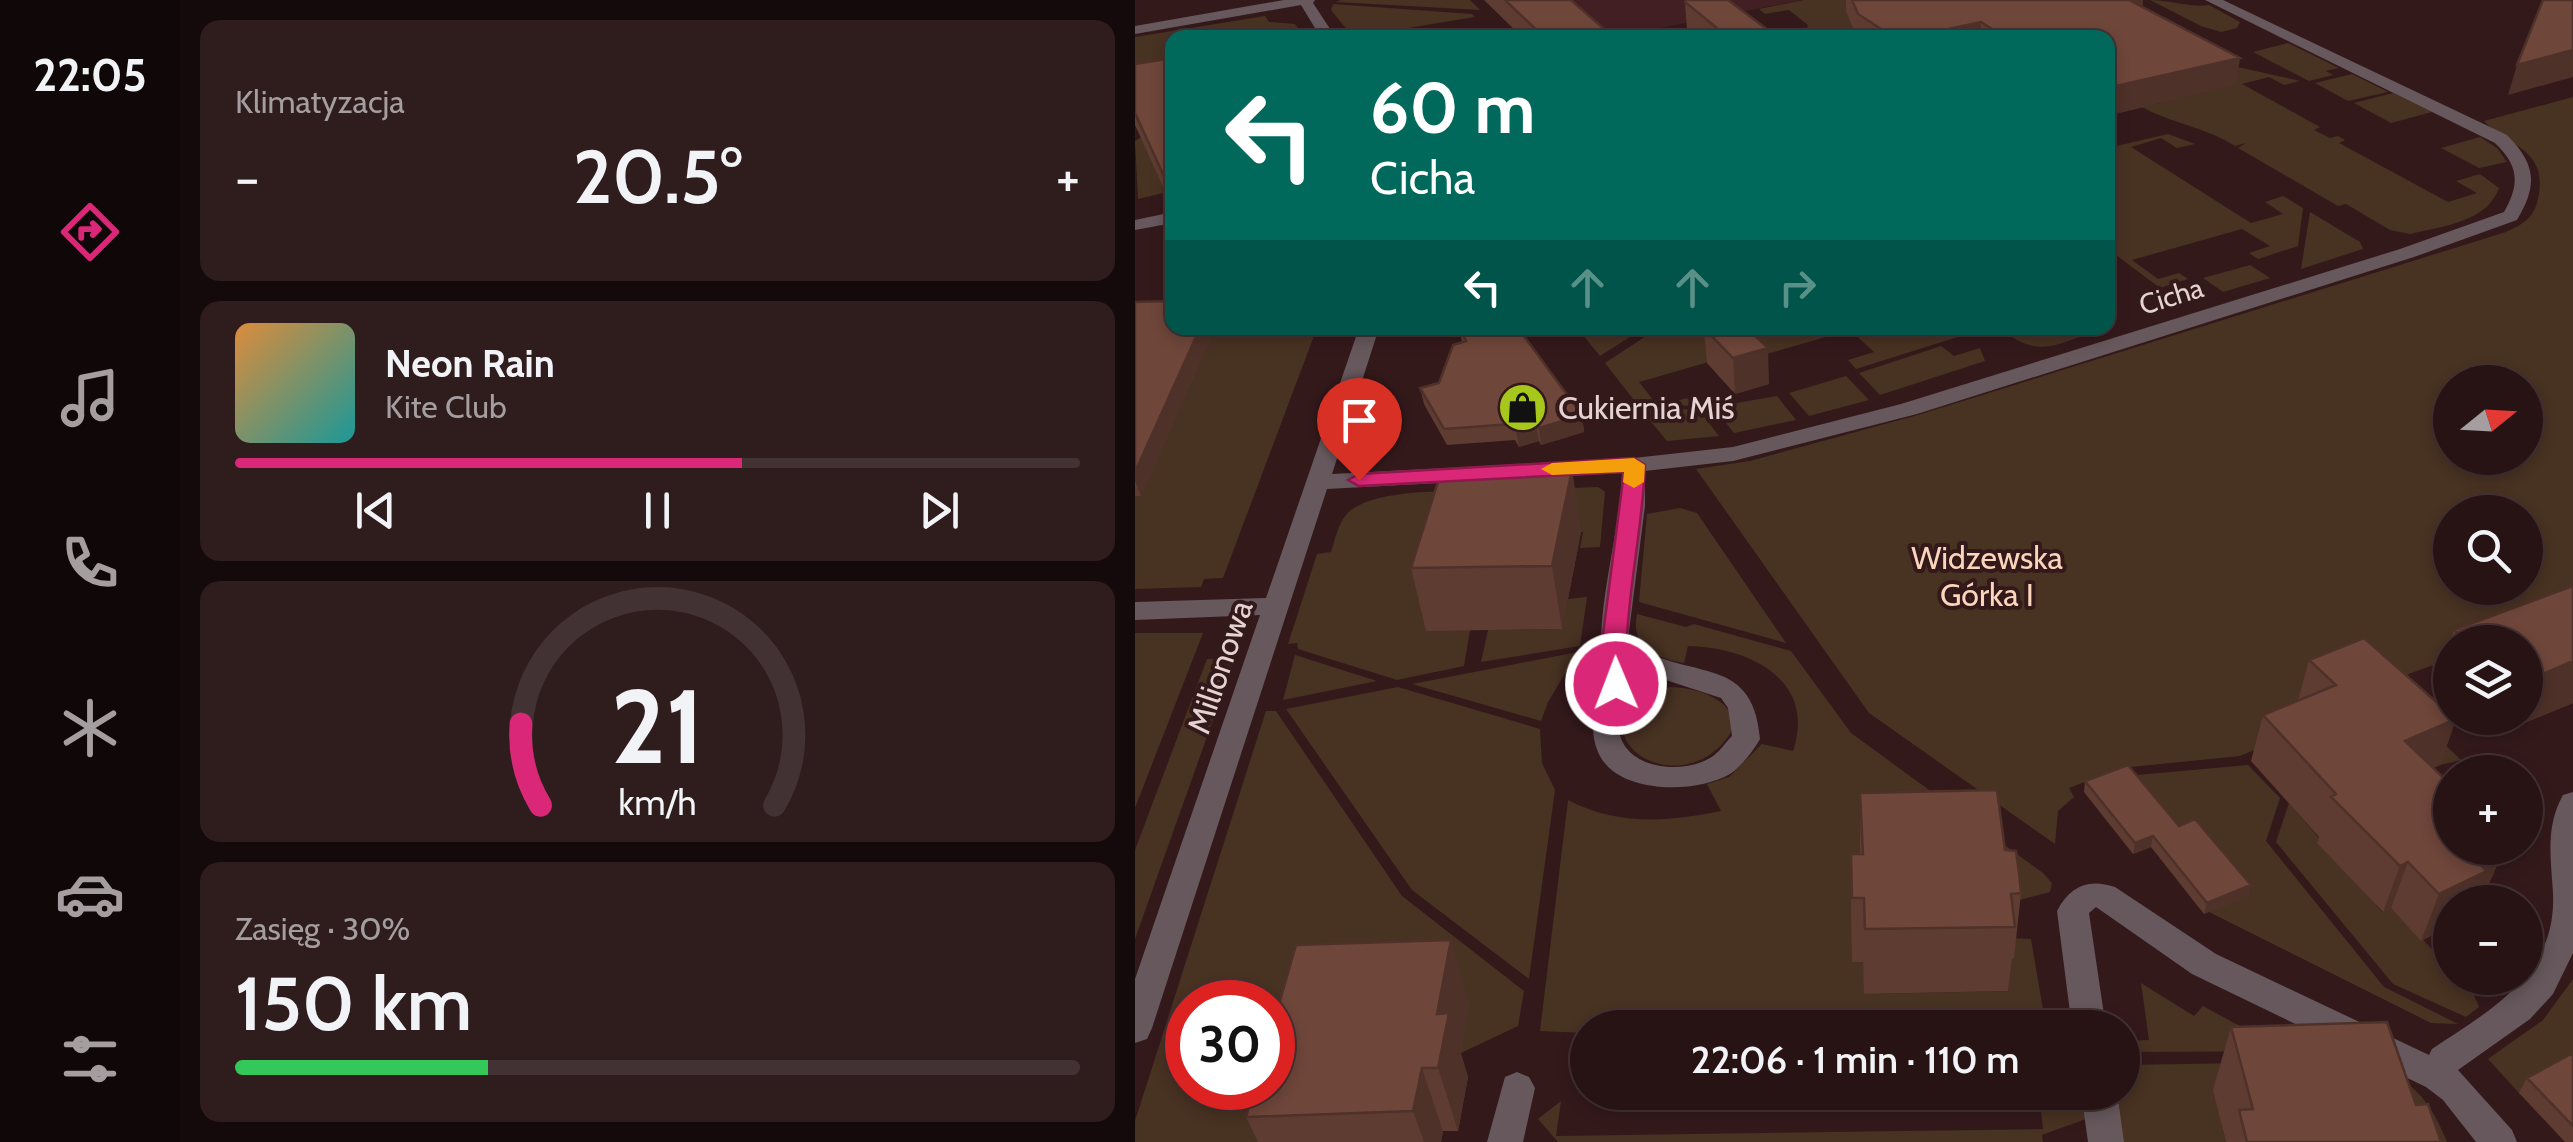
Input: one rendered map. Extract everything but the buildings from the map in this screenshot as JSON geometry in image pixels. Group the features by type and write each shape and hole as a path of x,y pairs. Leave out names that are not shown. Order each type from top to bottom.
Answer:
{"street":[{"path":"1194,20 1242,0"},
{"path":"1135,30 1305,0 1324,30"},
{"name":"Cicha","path":"1319,482 1634,465 1733,454 1909,409 2407,253 2511,216 2525,192 2527,173 2521,157 2501,139 2211,0"},
{"path":"1135,225 1165,219"},
{"name":"Milionowa","path":"1135,1028 1367,335"},
{"path":"1614,642 1632,658 1658,670 1715,684 1737,698 1745,719 1746,739 1734,755 1703,772 1661,778 1634,770 1613,754 1605,728 1619,666 1614,642 1633,506 1634,465"},
{"path":"1135,611 1277,606"},
{"path":"2438,1076 2444,1060 2518,1010 2541,984 2560,946 2569,898 2563,847 2567,814 2573,804"},
{"path":"2087,1010 2073,911 2081,899 2095,893 2204,964 2438,1076 2455,1089 2490,1138"},
{"path":"1505,1142 1517,1088"},
{"path":"2102,1110 2106,1142"}],"shaded area":[{"path":"1484,0 1802,0 1650,30 1583,30"}],"green space":[{"path":"1470,0 1480,10 1336,2"},
{"path":"1804,0 1923,0 1873,24 1844,30 1802,30 1808,25 1789,10 1765,14 1759,9"},
{"path":"2150,0 2209,5 2240,22 2237,28 2221,32"},
{"path":"1333,4 1475,17 1396,30 1347,30 1331,10"},
{"path":"1265,16 1269,22 1295,24 1299,30 1178,30"},
{"path":"1165,32 1165,67 1135,72 1135,37"},
{"path":"2288,43 2339,68 2326,71 2333,75 2309,81 2253,52"},
{"path":"2211,61 2300,81 2284,85 2269,77 2242,84 2320,127 2314,130 2330,138 2338,136 2345,140 2339,143 2448,202 2477,193 2456,181 2480,174 2499,188 2485,208 2462,221 2410,234 2390,230 2346,204 2338,206 2238,148 2246,143 2235,146 2142,107 2161,103"},
{"path":"2352,74 2388,92 2348,101 2315,83"},
{"path":"2393,93 2432,112 2391,123 2354,103"},
{"name":"Widzewska Górka I","path":"2573,97 2573,629 2543,637 2543,625 2433,625 2433,665 2381,684 2456,755 2433,755 2433,763 2316,724 2240,756 2121,768 2069,788 2074,797 2058,811 2055,844 1869,713 1696,469 1750,461 1918,415 2506,232 2531,216 2540,182 2532,159 2484,121"},
{"path":"1152,131 1165,170 1165,193 1138,199 1135,141"},
{"path":"2168,134 2195,144 2177,148 2161,138 2131,147 2251,223 2283,214 2265,202 2283,196 2303,208 2298,246 2258,259 2249,253 2270,246 2242,229 2132,260 2158,279 2179,273 2188,279 2160,288 2115,254 2115,146"},
{"path":"2480,137 2497,148 2507,162 2479,168 2441,148"},
{"path":"2310,212 2360,242 2363,249 2301,269"},
{"path":"2250,265 2270,278 2223,292 2203,278"},
{"path":"1211,335 1314,335 1223,578 1204,579 1201,587 1135,589 1135,496"},
{"path":"1583,335 1633,335 1600,356"},
{"path":"1647,335 1833,335 1746,360 1740,353 1639,382 1657,405 1637,404 1605,363"},
{"path":"1855,335 1964,335 1856,369 1848,360 1874,352"},
{"path":"2010,335 2085,335 2039,347"},
{"path":"1941,346 1954,356 1980,348 1985,361 1880,395 1859,373"},
{"path":"1846,376 1869,400 1809,416 1789,393"},
{"path":"1777,396 1796,420 1734,433 1713,407"},
{"path":"1687,398 1694,406 1662,405"},
{"path":"1698,409 1719,436 1667,441 1641,410"},
{"path":"1598,487 1605,492 1600,547 1580,548 1583,532 1508,533 1518,490"},
{"path":"1501,490 1427,630 1470,630 1464,666 1397,680 1298,649 1297,643 1288,644 1317,554 1331,552 1343,519 1358,506 1396,495"},
{"path":"1680,508 1697,513 1786,643 1639,602 1647,514"},
{"path":"1587,597 1580,646 1481,662 1488,630 1562,629 1568,599"},
{"path":"1637,614 1686,627 1694,624 1791,651 1851,733 2052,883 2050,892 1852,962 1863,962 1865,994 2008,991 2012,938 2031,939 2043,1010 1570,1010 1570,1032 1540,1031 1568,800 1624,818 1681,818 1721,811 1707,784 1729,777 1762,744 1793,751 1798,726 1795,705 1772,672 1734,653 1711,648 1688,646 1684,663 1663,658 1641,643"},
{"path":"1135,633 1203,633 1135,808"},
{"path":"1578,652 1541,721 1412,684"},
{"path":"1295,655 1377,681 1283,700"},
{"path":"1235,658 1135,939 1135,850 1207,659"},
{"path":"1398,687 1540,729 1542,763 1555,790 1529,979 1412,890 1286,709"},
{"path":"1670,687 1699,691 1731,713 1729,736 1717,749 1694,762 1670,765 1649,760 1632,749 1624,734 1625,717 1640,700"},
{"path":"1266,711 1276,711 1402,896 1524,991 1518,1026 1461,1053 1295,1105 1295,980 1180,980"},
{"path":"2248,765 2280,798 2266,841 2384,987 2458,1024 2431,1023 2209,912 2247,895 2176,836 2126,776"},
{"path":"2289,803 2382,912 2391,908 2433,950 2433,995 2474,995 2479,1007 2466,1017 2393,984 2276,842"},
{"path":"2573,979 2573,1080 2519,1093 2488,1059 2543,1020"},
{"path":"2141,983 2194,1016 2203,1006 2249,1031 2340,1051 2140,1052 2140,1040 2149,1040"},
{"path":"1165,1027 1165,1110 1284,1110 1277,1136 1285,1142 1135,1142 1135,1121"},
{"path":"2364,1061 2416,1091 2433,1112 2447,1142 2380,1142 2214,1090 2226,1142 2121,1142 2116,1110 2140,1110 2140,1065"},
{"path":"1561,1101 1556,1136 2043,1129 2041,1110 2083,1110 2086,1119 2042,1135 2043,1142 1558,1142 1538,1119"}],"slow traffic":[{"path":"1552,469 1634,465 1634,482"}],"place":[{"name":"Cukiernia Miś","path":"1523,408"}],"route":[{"path":"1359,480 1634,465 1633,506 1614,642 1619,666 1616,684"}]}
